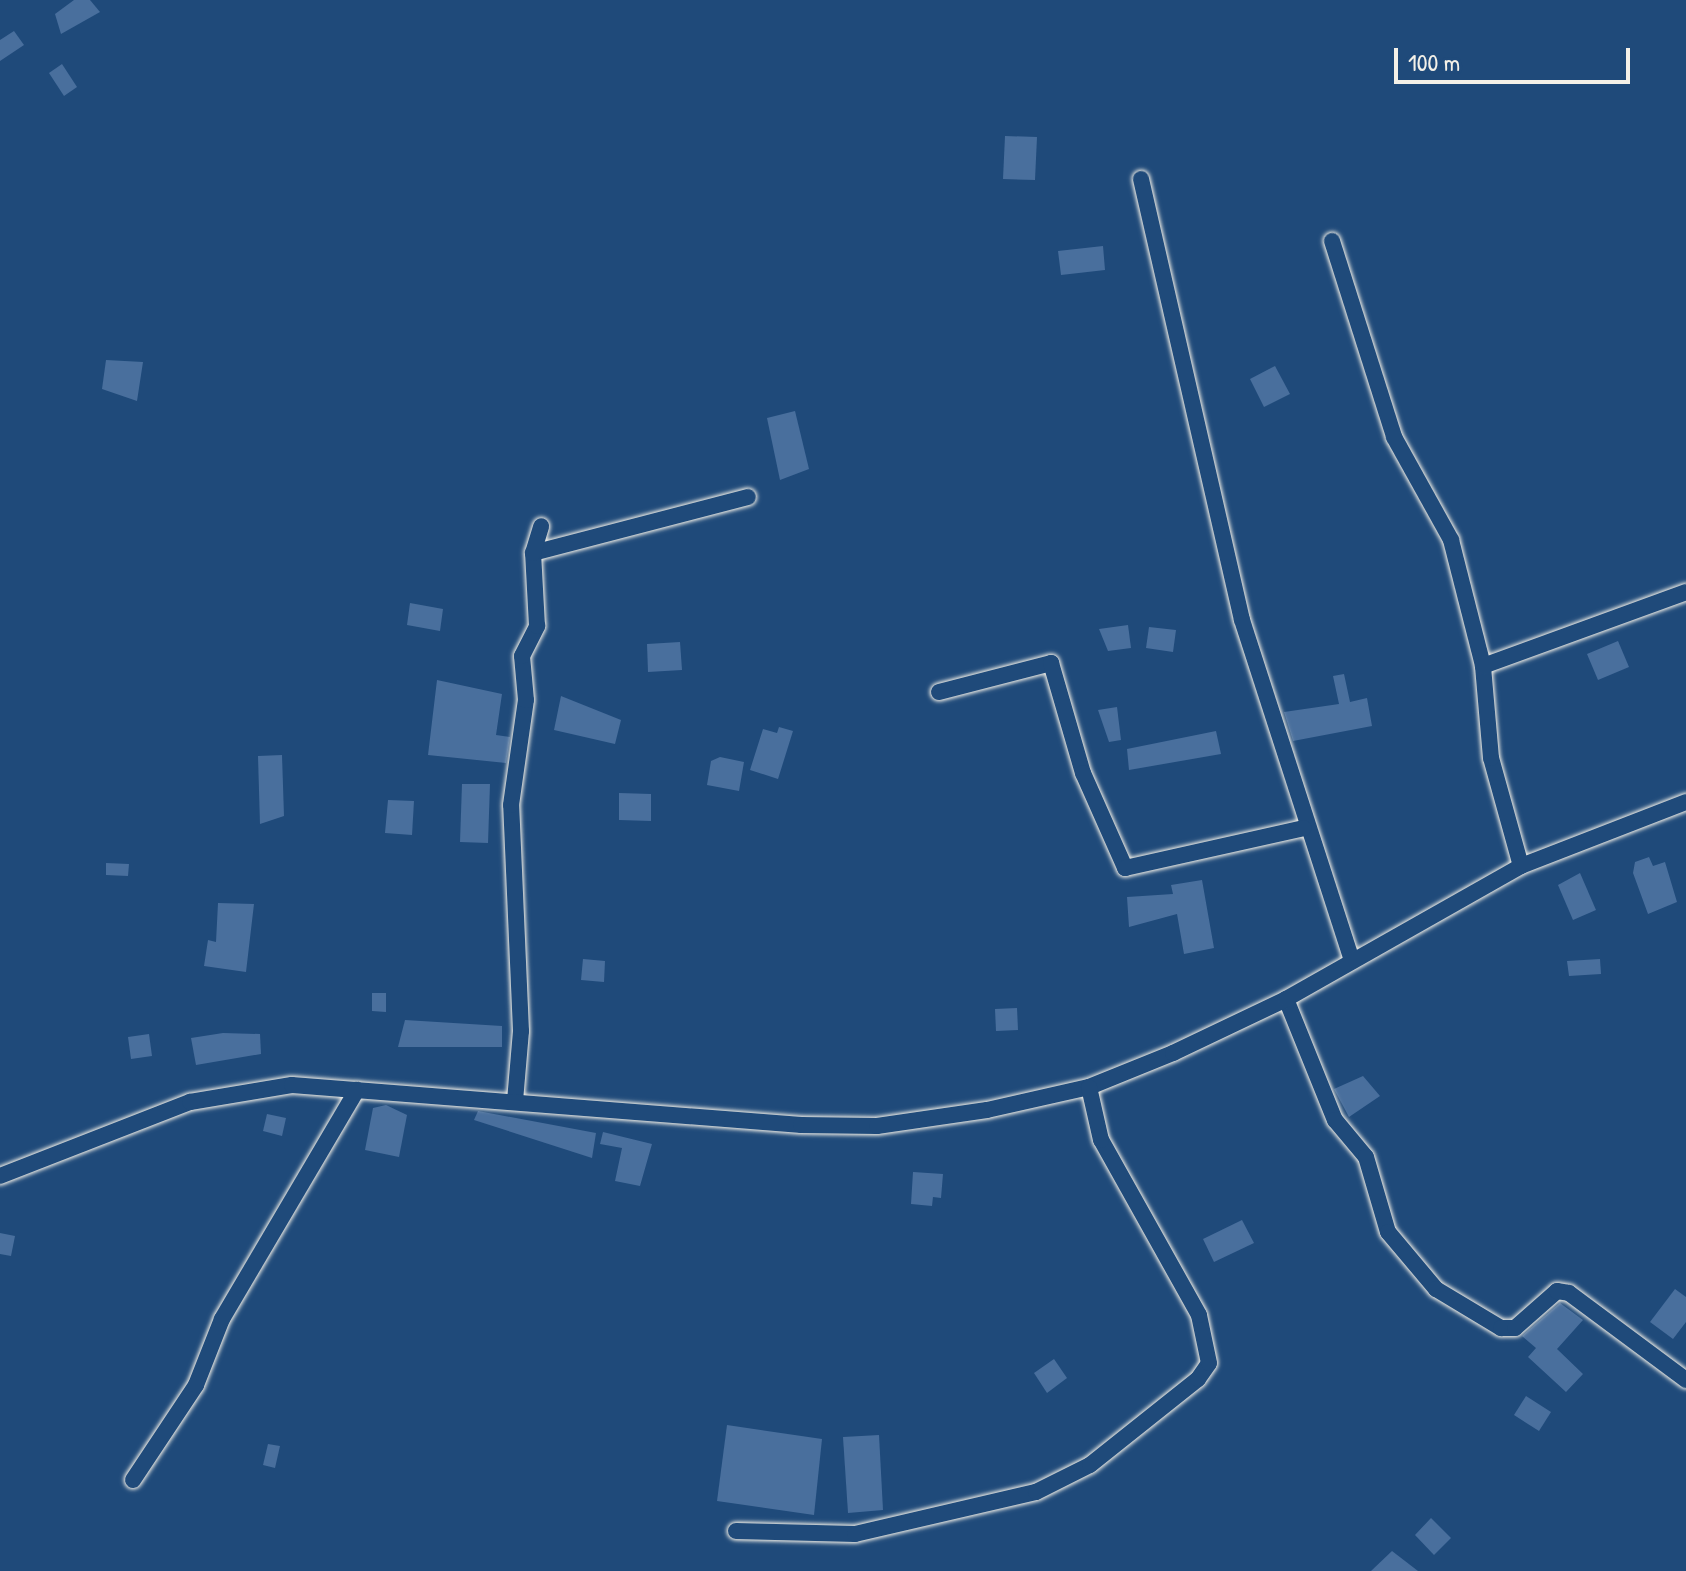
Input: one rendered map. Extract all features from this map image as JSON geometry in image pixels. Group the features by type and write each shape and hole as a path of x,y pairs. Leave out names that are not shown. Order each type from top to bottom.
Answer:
{"street":[{"path":"1141,179 1242,620 1304,828 1352,961"},
{"path":"1332,241 1394,437 1451,540 1483,666 1491,758 1521,866"},
{"path":"533,553 748,497"},
{"path":"515,1101 521,1031 511,805 526,700 522,656 537,626 533,553 541,526"},
{"path":"1483,666 1686,592"},
{"path":"939,692 1051,663 1083,773 1125,868 1304,828"},
{"path":"0,1176 190,1102 292,1085 877,1126 1089,1087 1286,999 1521,866 1686,802"},
{"path":"1286,999 1335,1120 1366,1157 1388,1232 1436,1289 1501,1328 1515,1328 1557,1291 1569,1293 1686,1380"},
{"path":"736,1531 855,1534 1036,1492 1090,1465 1198,1379 1209,1363 1199,1315 1101,1140 1089,1087"},
{"path":"133,1480 196,1385 222,1319 357,1090"}],"building":[{"path":"74,0 90,0 100,12 61,34 55,14"},
{"path":"14,31 24,45 0,61 0,40"},
{"path":"62,64 77,87 64,96 49,73"},
{"path":"1005,136 1037,137 1035,180 1003,179"},
{"path":"1103,246 1105,270 1061,275 1058,251"},
{"path":"106,360 143,362 137,401 102,389"},
{"path":"1275,366 1290,394 1264,407 1250,379"},
{"path":"795,411 809,469 780,480 767,418"},
{"path":"410,603 443,609 440,631 407,625"},
{"path":"1128,625 1131,648 1108,651 1099,629"},
{"path":"1149,627 1176,630 1173,652 1146,648"},
{"path":"1618,641 1629,667 1598,680 1587,654"},
{"path":"680,642 682,670 648,672 647,644"},
{"path":"1344,674 1350,702 1367,698 1372,726 1293,741 1284,712 1339,704 1333,676"},
{"path":"437,680 502,694 496,735 510,737 506,763 428,755"},
{"path":"561,696 621,720 615,744 554,730"},
{"path":"1117,707 1121,740 1109,742 1098,710"},
{"path":"779,727 793,731 778,779 750,770 763,729 777,733"},
{"path":"1216,731 1221,754 1129,770 1127,749"},
{"path":"282,755 284,816 260,824 258,756"},
{"path":"720,757 744,762 739,791 707,785 711,761"},
{"path":"462,784 490,784 488,843 460,842"},
{"path":"619,793 651,794 651,821 619,820"},
{"path":"388,800 414,801 412,835 385,833"},
{"path":"1649,857 1653,866 1665,862 1677,902 1648,914 1633,873 1635,862"},
{"path":"106,863 129,864 128,876 106,875"},
{"path":"1580,873 1596,910 1573,920 1558,885"},
{"path":"1202,880 1214,948 1184,954 1177,914 1129,927 1127,897 1173,894 1171,885"},
{"path":"218,903 254,904 246,972 204,966 208,940 216,942"},
{"path":"583,959 605,961 604,982 581,980"},
{"path":"1600,959 1601,974 1569,976 1567,961"},
{"path":"372,993 386,993 386,1012 372,1011"},
{"path":"1017,1008 1018,1030 996,1031 995,1009"},
{"path":"405,1020 502,1026 502,1047 398,1047"},
{"path":"223,1033 260,1034 261,1054 196,1065 191,1038"},
{"path":"149,1034 152,1056 131,1059 128,1037"},
{"path":"1363,1076 1380,1096 1349,1117 1334,1089"},
{"path":"386,1105 407,1115 399,1157 365,1150 373,1108"},
{"path":"478,1111 596,1133 592,1158 474,1120"},
{"path":"267,1114 286,1118 282,1136 263,1131"},
{"path":"603,1132 652,1144 640,1186 615,1181 622,1148 600,1144"},
{"path":"913,1172 943,1174 941,1198 933,1197 932,1206 911,1204"},
{"path":"1242,1220 1254,1243 1214,1262 1203,1239"},
{"path":"0,1233 15,1236 11,1256 0,1254"},
{"path":"1675,1289 1686,1297 1686,1322 1673,1339 1650,1322"},
{"path":"1560,1303 1583,1320 1557,1349 1583,1374 1566,1392 1528,1357 1536,1348 1522,1336"},
{"path":"1054,1359 1067,1378 1047,1393 1034,1373"},
{"path":"1526,1396 1551,1412 1539,1431 1514,1415"},
{"path":"727,1425 822,1439 814,1515 717,1501"},
{"path":"879,1435 883,1510 848,1513 843,1437"},
{"path":"268,1444 280,1446 275,1468 263,1465"},
{"path":"1431,1518 1451,1538 1434,1555 1415,1535"},
{"path":"1392,1551 1418,1571 1371,1571"}]}
